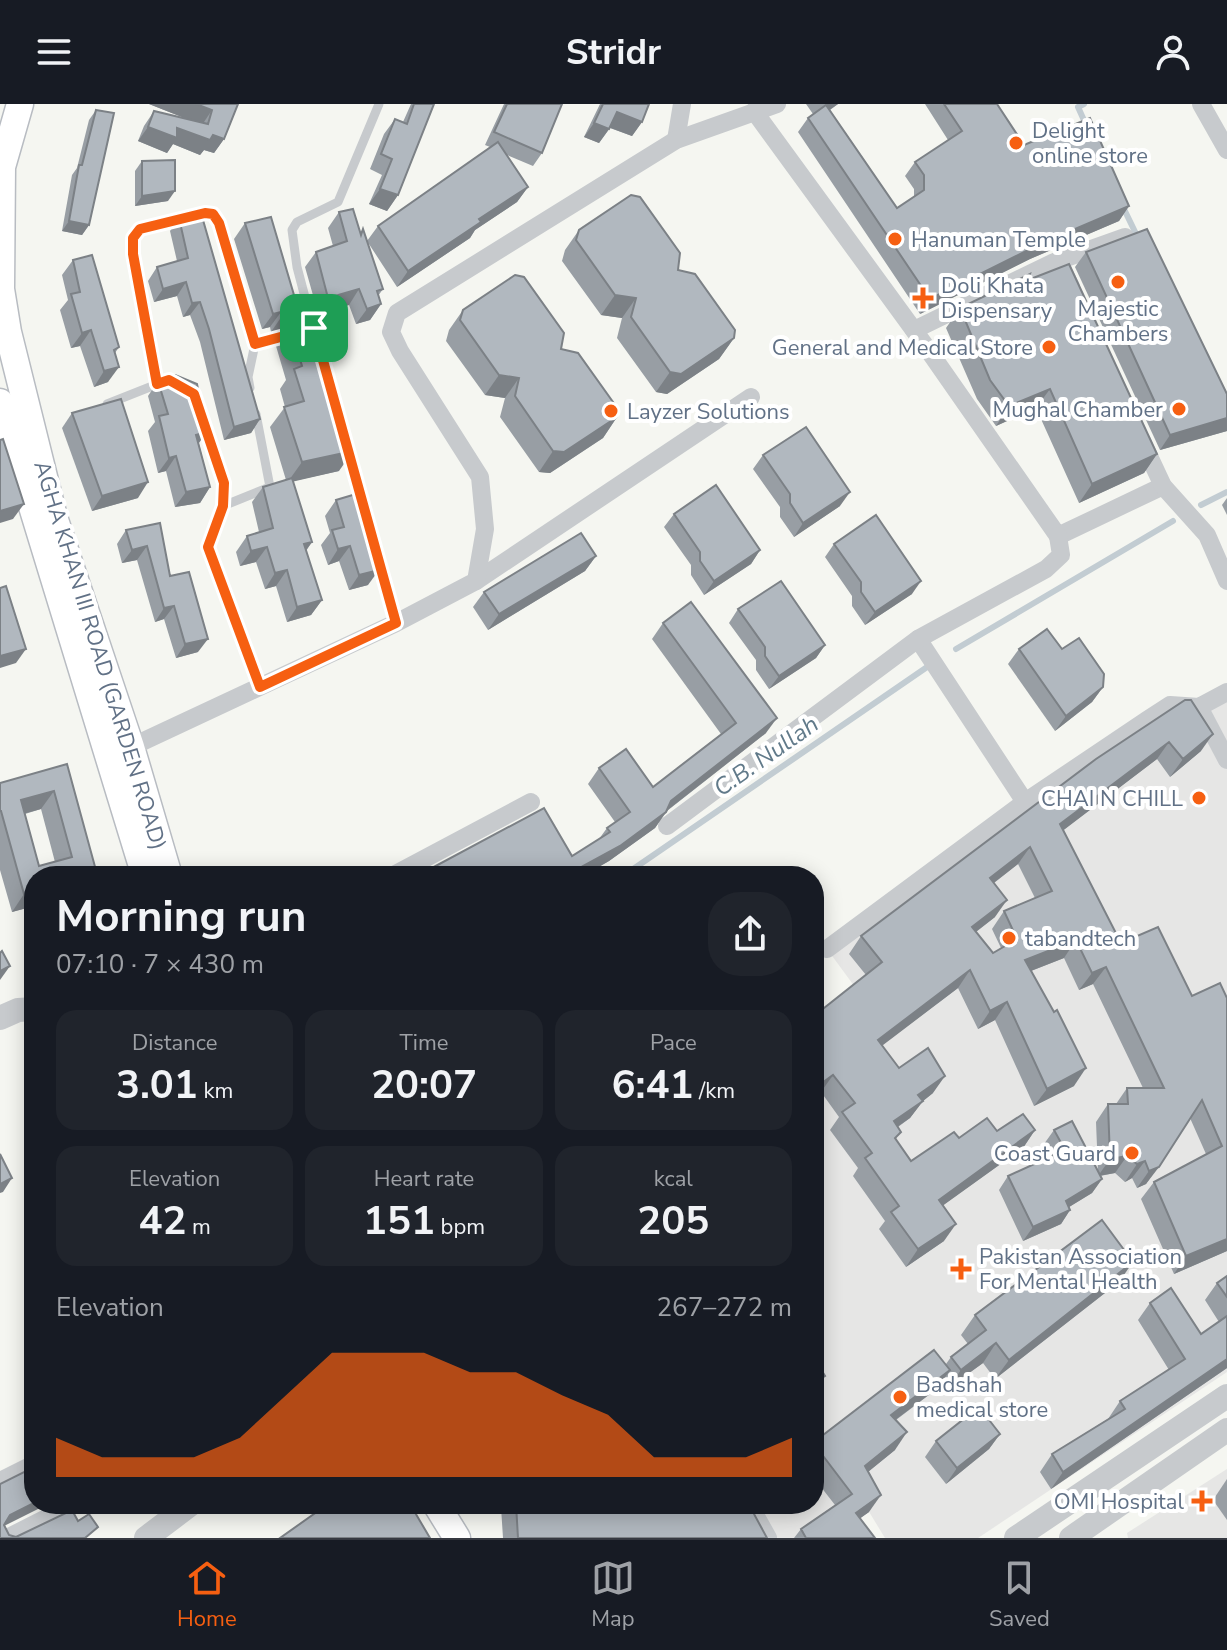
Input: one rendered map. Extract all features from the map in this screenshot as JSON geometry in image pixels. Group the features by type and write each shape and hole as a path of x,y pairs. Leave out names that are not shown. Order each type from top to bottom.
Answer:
{"main road":[{"name":"AGHA KHAN III ROAD (GARDEN ROAD)","path":"20,104 2,167 1,289 54,517 131,747 166,866"},
{"name":"AGHA KHAN III ROAD (GARDEN ROAD)","path":"0,402 142,866"},
{"path":"442,1514 457,1538"}],"street":[{"path":"676,140 682,104"},
{"path":"476,581 485,529 480,477 400,351 391,332 397,313 676,140 777,104"},
{"path":"1201,104 1227,150"},
{"path":"667,826 918,639 1046,569 1061,555 1058,536 914,330 754,111"},
{"path":"914,330 1058,260 1125,237"},
{"path":"1058,260 1078,303"},
{"path":"131,747 396,623 476,581 751,397"},
{"path":"1137,429 1163,486 1207,535 1227,581"},
{"path":"1058,536 1163,486"},
{"path":"918,639 1025,802"},
{"path":"827,949 1025,802 1170,705 1199,707 1227,692"},
{"path":"1199,707 1227,760"},
{"path":"411,866 531,802"},
{"path":"0,1018 24,1010"},
{"path":"1016,1538 1227,1396"},
{"path":"1071,1538 1227,1430"},
{"path":"0,1481 24,1469"},
{"path":"7,1538 54,1514"},
{"path":"146,1538 178,1514"},
{"path":"755,1514 768,1538"},
{"path":"1052,1515 1064,1538"}],"lane":[{"path":"318,343 297,267 292,230 297,222 338,202 379,104"},
{"path":"157,384 133,254 133,238 140,229 213,214 255,344 248,377 270,487 223,506"},
{"path":"255,344 314,328"},
{"path":"91,411 169,380"},
{"path":"199,409 224,483 223,506 208,547 260,687"},
{"path":"342,432 396,623"}],"shaded area":[{"path":"1227,692 1227,1372 978,1538 885,1538 860,1497 801,1538 769,1538 756,1514 824,1514 824,1027 863,998 827,949 1147,720"},
{"name":"OMI Hospital","path":"1227,1469 1227,1538 1128,1538 1127,1533"}],"building":[{"path":"196,104 238,104 224,139 213,135 210,140 177,128 177,138 148,127 154,111 208,124 212,110"},
{"path":"414,104 434,104 398,195 380,189 392,159 381,154 395,119 407,124"},
{"path":"507,104 562,104 542,153 494,132"},
{"path":"603,104 649,104 642,122 617,112 609,129 594,123"},
{"path":"944,104 997,104 1024,145 1090,118 1129,206 1040,244 930,299 808,118 826,105 897,208 924,190 924,175 915,162 962,131"},
{"path":"96,110 114,113 89,225 69,221 79,165 82,165"},
{"path":"498,142 528,187 408,271 378,226"},
{"path":"175,160 175,191 142,196 142,161"},
{"path":"631,195 640,197 680,253 678,270 695,274 735,330 734,338 681,374 670,372 631,317 636,298 615,295 576,240 579,230"},
{"path":"353,209 383,289 377,291 381,304 367,309 359,289 328,298 316,252 347,241 339,212"},
{"path":"201,213 260,419 234,427 200,302 192,303 186,282 163,289 157,267 188,258 179,218"},
{"path":"271,217 299,312 282,316 281,312 273,314 245,223"},
{"path":"1147,229 1227,394 1227,418 1170,435 1086,252"},
{"path":"92,255 119,347 114,350 119,367 104,371 91,330 82,333 71,294 80,292 73,260"},
{"path":"1069,264 1157,454 1092,484 1050,389 1009,406 990,380 960,308 1030,274 1028,280"},
{"path":"515,275 524,277 564,333 561,349 578,353 618,409 617,417 564,452 553,451 515,396 519,378 499,375 460,320 463,310"},
{"path":"314,323 353,451 302,462 284,407 304,401 294,369 302,366 290,326"},
{"path":"175,375 197,384 207,432 196,435 210,487 186,492 176,456 169,458 159,416 168,414 158,381"},
{"path":"121,399 148,482 102,496 72,413"},
{"path":"806,427 850,492 803,523 790,503 790,494 763,455"},
{"path":"3,439 24,504 0,511 0,440"},
{"path":"292,478 312,542 304,544 322,600 297,607 287,570 275,573 267,547 251,551 247,536 273,528 263,487"},
{"path":"716,485 760,550 714,581 700,561 700,552 674,514"},
{"path":"356,494 379,570 359,575 350,546 338,549 332,530 344,527 336,500"},
{"path":"876,515 921,581 875,612 861,592 861,582 834,544"},
{"path":"160,523 170,576 189,572 208,639 185,644 174,606 164,608 147,546 132,550 126,530"},
{"path":"581,533 596,556 499,614 484,592"},
{"path":"781,581 825,645 779,676 765,656 765,647 738,609"},
{"path":"6,586 26,649 0,656 0,588"},
{"path":"691,602 777,718 671,801 666,812 620,846 583,866 436,866 544,808 572,856 610,832 607,828 630,812 599,768 626,749 653,787 736,723 663,623"},
{"path":"1047,629 1062,649 1079,638 1104,674 1103,687 1066,716 1019,649"},
{"path":"1185,700 1191,700 1213,734 1183,759 1169,742 1060,824 1121,943 1158,927 1192,996 1220,983 1227,998 1227,1239 1186,1256 1154,1182 1222,1146 1202,1100 1159,1167 1149,1171 1145,1161 1137,1164 1127,1156 1110,1159 1108,1104 1128,1104 1127,1088 1164,1088 1106,967 1092,973 1076,940 1025,960 1054,1012 1057,1010 1086,1068 1047,1089 1007,1002 990,1011 970,970 878,1040 899,1068 928,1048 945,1076 918,1095 923,1101 894,1121 901,1132 895,1138 911,1161 954,1132 959,1138 987,1118 997,1131 1023,1114 1035,1130 939,1200 956,1224 918,1249 891,1212 899,1206 865,1158 872,1153 842,1112 855,1103 833,1075 824,1082 824,1008 882,962 861,936 1096,759","holes":["1030,847 1052,891 1004,911 1017,939 993,953 972,927 1007,900 990,878"]},
{"path":"67,764 95,866 39,866 24,866 24,894 0,811 0,783","holes":["54,791 72,857 39,866 21,800"]},
{"path":"2,951 10,966 0,971 0,953"},
{"path":"1072,1121 1102,1179 1066,1201 1070,1210 1033,1227 1008,1176 1065,1150 1054,1130"},
{"path":"0,1154 12,1178 0,1184"},
{"path":"1102,1220 1133,1262 1009,1360 996,1343 961,1370 951,1357 986,1330 975,1315"},
{"path":"1227,1276 1227,1297 1217,1283"},
{"path":"1171,1288 1201,1334 1227,1316 1227,1359 1063,1472 1052,1454 1125,1409 1120,1401 1185,1359 1150,1303"},
{"path":"934,1350 950,1370 891,1415 907,1432 865,1466 881,1495 856,1513 875,1538 806,1538 801,1529 852,1494 824,1457 824,1434"},
{"path":"979,1407 1000,1434 957,1468 936,1441"},
{"path":"24,1472 24,1508 10,1515 4,1525 9,1535 16,1537 64,1514 74,1514 78,1521 89,1514 98,1527 85,1538 0,1538 0,1484"},
{"path":"314,1514 416,1514 430,1538 280,1538"},
{"path":"517,1514 754,1514 767,1538 518,1538"}],"waterway":[{"path":"1084,104 1078,107 1087,127"},
{"path":"1123,207 1139,240"},
{"name":"C.B. Nullah","path":"1201,505 1227,492"},
{"name":"C.B. Nullah","path":"956,649 1173,521"},
{"name":"C.B. Nullah","path":"638,866 930,665"}],"place":[{"name":"Delight online store","path":"1016,143"},
{"name":"Hanuman Temple","path":"895,239"},
{"name":"Majestic Chambers","path":"1118,282"},
{"name":"Doli Khata Dispensary","path":"923,298"},
{"name":"General and Medical Store","path":"1049,347"},
{"name":"Mughal Chamber","path":"1179,409"},
{"name":"Layzer Solutions","path":"611,411"},
{"name":"CHAI N CHILL","path":"1199,798"},
{"name":"tabandtech","path":"1009,938"},
{"name":"Coast Guard","path":"1132,1153"},
{"name":"Pakistan Association For Mental Health","path":"961,1269"},
{"name":"Badshah medical store","path":"900,1397"},
{"name":"OMI Hospital","path":"1202,1501"}],"route":[{"path":"205,213 213,214 219,223 251,340 260,345 314,328 396,623 260,687 208,547 223,506 224,483 194,394 169,380 157,384 133,254 133,238 140,229 205,213"}]}
